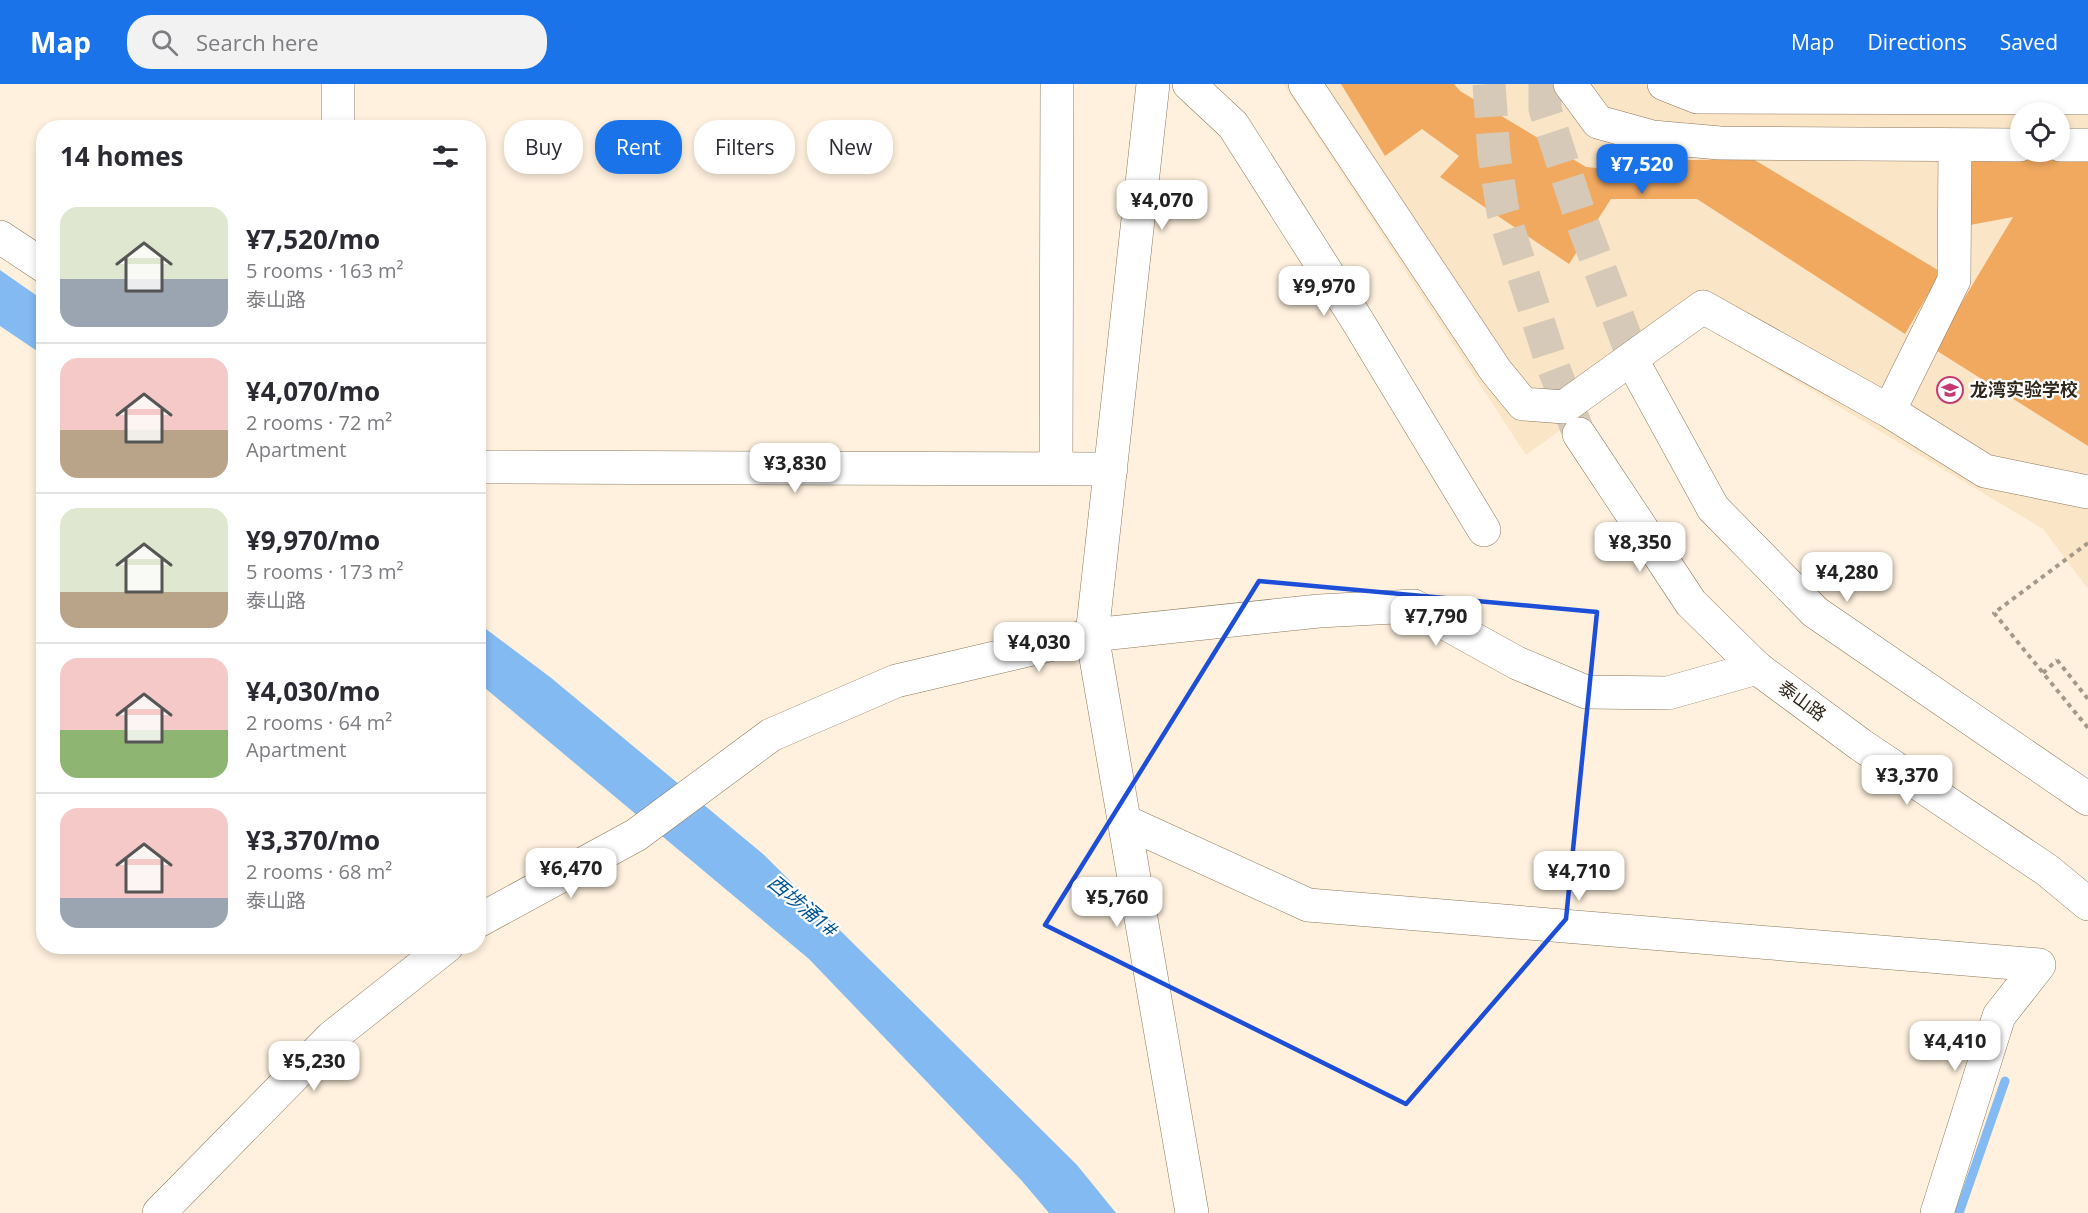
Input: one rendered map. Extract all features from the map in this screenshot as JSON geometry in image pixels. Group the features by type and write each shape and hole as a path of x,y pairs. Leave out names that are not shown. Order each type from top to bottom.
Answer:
{"street":[{"path":"338,84 339,120"},
{"path":"1056,470 1057,84"},
{"path":"1153,84 1092,635 1192,1213"},
{"path":"1189,84 1233,125 1357,320 1484,530"},
{"path":"1305,84 1496,371 1523,404 1564,407 1703,308 1889,411 1985,471 2088,492"},
{"path":"1570,84 1598,122 1652,137 1720,143 2010,145"},
{"path":"1664,84 1697,97 2088,98"},
{"path":"2070,145 2088,145"},
{"path":"1889,411 1954,280 1955,146"},
{"path":"0,237 36,261"},
{"path":"1639,373 1713,508 1815,612 2088,799"},
{"name":"泰山路","path":"1579,434 1692,603 1757,668 1861,745 2047,870 2088,904"},
{"path":"486,467 1111,470"},
{"path":"486,917 636,835 771,735 896,681 1092,635 1320,610 1414,606 1517,663 1586,692 1668,693 1757,668"},
{"path":"1124,821 1308,905 2039,965 2000,1016 1937,1213"},
{"path":"159,1213 332,1037 437,954"}],"path":[{"path":"2088,543 1994,613 2088,728"},
{"path":"2088,698 2056,660 2042,671 2088,728"}],"highlighted area":[{"path":"1259,581 1597,612 1566,919 1406,1104 1045,925"}],"shaded area":[{"name":"龙湾实验学校","path":"1283,84 2088,84 2088,589 2043,529 1704,326 1526,455"}],"water":[{"path":"0,270 36,295 36,350 0,326"},
{"name":"西埗涌1#","path":"486,629 550,677 763,854 1077,1165 1116,1213 1049,1213 1022,1181 809,959 486,689"}],"building":[{"path":"1341,84 1454,84 1460,91 1586,167 1629,171 1635,161 1753,159 1941,272 1905,334 1697,199 1611,199 1569,264 1440,177 1459,156 1422,129 1385,156"},
{"path":"1969,157 2010,157 2010,162 2070,162 2070,158 2088,158 2088,446 1934,349 2013,217 1970,225"}],"waterway":[{"path":"1959,1213 2005,1081"}],"tunnel":[{"path":"1489,84 1494,154 1503,212 1551,361 1577,429"},
{"path":"1545,84 1545,109 1581,219 1639,373"}],"place":[{"name":"龙湾实验学校","path":"1950,390"}]}
